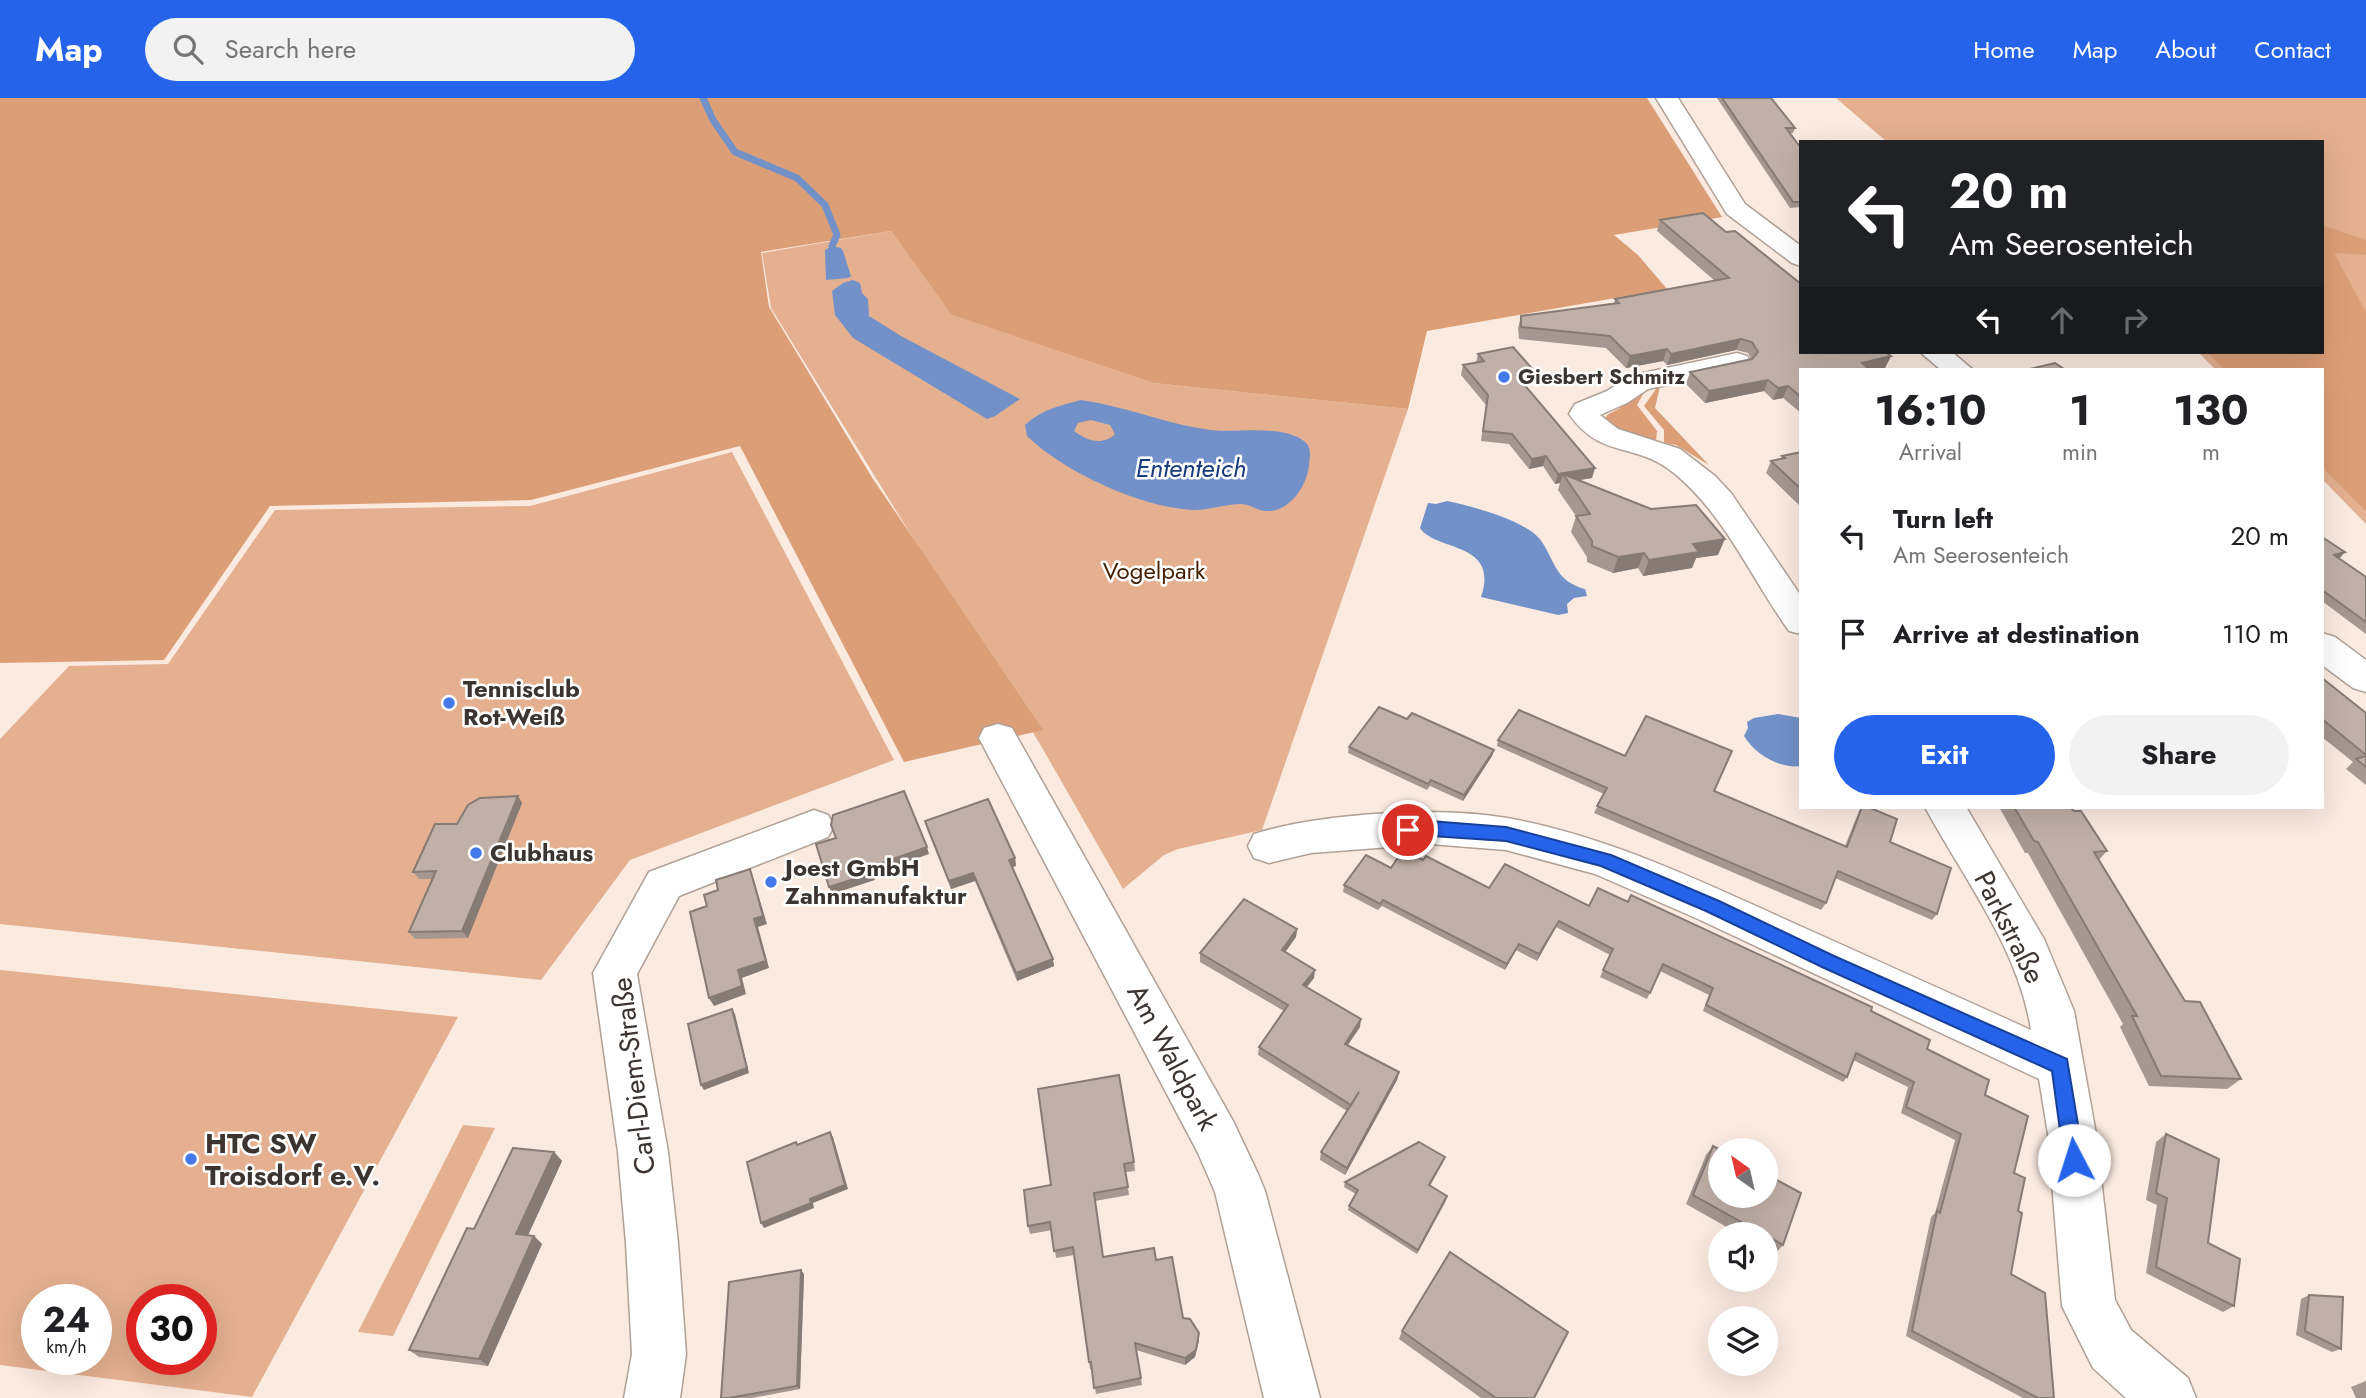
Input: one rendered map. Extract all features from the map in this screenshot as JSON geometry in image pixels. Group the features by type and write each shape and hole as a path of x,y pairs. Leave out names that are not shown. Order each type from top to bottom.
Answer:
{"street":[{"path":"1667,98 1736,209 1799,256"},
{"path":"1937,354 1957,368"},
{"path":"1737,362 1639,382 1617,397 1585,410 1584,415 1590,425 1614,440 1660,450 1687,467 1706,485 1716,495 1799,619"},
{"path":"2324,648 2366,679"},
{"name":"Am Waldpark","path":"998,738 1216,1137 1240,1191 1292,1398"},
{"name":"Parkstraße","path":"1946,809 2029,953 2051,1011 2072,1134 2089,1306 2112,1349 2168,1398"},
{"name":"Carl-Diem-Straße","path":"652,1398 659,1354 652,1243 643,1152 615,973 664,884 814,826"},
{"path":"1269,846 1311,837 1430,828 1506,834 1605,860 1713,906 2061,1066"}],"green space":[{"path":"1836,98 2366,98 2366,524 2324,481 2324,368 2214,368 2200,354 2324,354 2324,140 1885,140"},
{"name":"Vogelpark","path":"891,231 953,315 1153,383 1408,409 1262,830 1178,849 1164,855 1123,889 1040,744 771,308 762,253"},
{"name":"Tennisclub Rot-Weiß","path":"732,452 894,760 630,860 541,980 0,924 0,739 69,666 168,664 275,510 530,506"},
{"name":"HTC SW Troisdorf e.V.","path":"0,970 458,1017 252,1397 79,1375 112,1375 112,1284 21,1284 21,1368 0,1365"},
{"path":"463,1125 495,1128 393,1336 358,1332"}],"shaded area":[{"path":"0,98 1647,98 1722,217 1614,235 1638,255 1667,289 1427,331 1408,409 1153,383 952,315 891,231 761,252 769,307 873,479 1043,730 904,762 740,446 531,500 270,506 164,660 0,663"},
{"path":"2324,226 2366,240 2366,255 2334,253 2366,312 2366,511 2324,469 2324,368 2223,368 2209,354 2324,354"},
{"path":"1661,382 1655,408 1709,465 1676,445 1664,443 1664,430 1644,406"},
{"path":"1647,387 1637,405 1657,431 1656,441 1622,434 1604,421 1607,415 1620,408 1623,400"}],"water":[{"path":"832,246 843,251 851,276 848,278 826,280 825,250"},
{"path":"853,280 860,283 862,293 868,299 869,316 901,336 1020,399 987,419 853,338 835,315 832,291"},
{"name":"Ententeich","path":"1081,400 1210,430 1271,431 1295,436 1307,443 1310,458 1308,473 1295,497 1282,508 1274,510 1263,511 1241,504 1194,510 1151,503 1082,475 1027,436 1025,425 1038,415","holes":["1091,420 1110,425 1115,434 1100,441 1090,440 1074,431 1078,423"]},
{"path":"1447,501 1499,516 1525,527 1542,542 1562,576 1575,586 1585,589 1587,596 1574,598 1567,604 1568,613 1558,615 1481,597 1484,579 1482,566 1474,557 1428,536 1420,528 1428,503"},
{"path":"1778,714 1799,718 1799,766 1776,763 1754,749 1744,736 1748,728 1747,722 1754,718"}],"building":[{"path":"1722,98 1771,98 1795,128 1786,128 1799,145 1799,202 1793,202"},
{"path":"1703,213 1726,232 1735,231 1799,282 1799,354 1891,356 1862,363 1868,368 1799,368 1799,395 1788,386 1778,388 1768,380 1709,391 1690,372 1752,359 1758,352 1752,342 1741,339 1671,354 1667,349 1630,356 1610,336 1521,327 1521,316 1619,303 1615,299 1729,278 1660,220"},
{"path":"1513,347 1535,372 1517,376 1595,468 1558,474 1546,456 1532,459 1512,434 1483,431 1488,395 1463,365 1484,361 1478,354"},
{"path":"2055,363 2062,368 2034,368"},
{"path":"1799,452 1799,487 1771,461 1785,458 1782,456"},
{"path":"1563,474 1651,509 1696,505 1725,539 1693,544 1699,552 1649,560 1644,553 1618,557 1592,546 1592,541 1576,516 1590,514"},
{"path":"2324,538 2345,552 2334,555 2366,577 2366,622 2324,591"},
{"path":"2324,680 2366,713 2366,755 2324,721"},
{"path":"1379,707 1407,719 1412,713 1494,750 1464,795 1431,780 1428,784 1349,747"},
{"path":"1519,710 1625,756 1646,716 1732,751 1714,791 1847,847 1861,809 1873,809 1897,819 1890,842 1951,868 1937,914 1838,871 1826,903 1597,806 1607,788 1498,740"},
{"path":"2366,756 2366,767 2356,759"},
{"path":"904,791 927,847 870,867 873,873 829,887 816,844 836,838 831,825 833,815"},
{"path":"518,796 462,931 409,932 436,871 413,872 435,824 457,824 468,805 480,798"},
{"path":"988,799 1015,858 1009,860 1053,959 1016,973 973,873 949,881 925,821"},
{"path":"2015,809 2081,811 2107,851 2094,852 2185,1001 2200,1002 2241,1079 2161,1076 2132,1016 2137,1016 2038,842 2034,841"},
{"path":"1403,850 1423,860 1426,856 1489,888 1505,864 1589,906 1598,888 1628,902 1631,895 1872,1007 1871,1011 1930,1040 1927,1049 1989,1080 1985,1095 2028,1116 2014,1173 2025,1178 2018,1211 2022,1213 2011,1274 2045,1293 2054,1398 2038,1398 1912,1331 1937,1211 1940,1213 1961,1134 1906,1107 1914,1082 1856,1053 1847,1077 1706,1005 1713,988 1663,964 1650,993 1603,970 1613,949 1559,921 1539,954 1519,944 1507,964 1383,900 1380,904 1344,885 1366,855 1391,868"},
{"path":"750,869 763,916 754,919 766,961 738,970 742,986 709,998 690,912 707,906 704,895 718,890 716,880"},
{"path":"1244,899 1297,929 1282,950 1315,970 1303,985 1361,1019 1345,1044 1399,1072 1347,1168 1321,1152 1351,1105 1259,1047 1288,1005 1200,953"},
{"path":"732,1009 747,1068 701,1085 688,1024"},
{"path":"1119,1075 1134,1162 1124,1164 1128,1187 1094,1193 1103,1257 1154,1248 1156,1260 1172,1257 1183,1318 1190,1319 1199,1333 1196,1350 1185,1358 1135,1343 1141,1378 1094,1388 1073,1247 1054,1251 1050,1222 1028,1226 1024,1190 1051,1185 1038,1089"},
{"path":"830,1132 845,1185 810,1199 811,1203 761,1223 747,1162 796,1142 797,1145"},
{"path":"2166,1134 2219,1159 2208,1243 2240,1259 2234,1306 2156,1267 2167,1198 2156,1193"},
{"path":"1419,1142 1445,1157 1429,1185 1447,1196 1418,1250 1349,1206 1358,1190 1345,1182"},
{"path":"513,1148 554,1152 516,1234 534,1236 479,1359 409,1350 467,1228 474,1229"},
{"path":"1708,1158 1708,1203 1693,1195"},
{"path":"1778,1181 1801,1193 1783,1245 1778,1242 1778,1222 1741,1222 1716,1208 1778,1208"},
{"path":"1450,1252 1568,1332 1534,1398 1496,1398 1402,1331"},
{"path":"801,1270 797,1386 721,1398 729,1282"},
{"path":"2309,1295 2343,1297 2341,1349 2305,1331"}],"waterway":[{"path":"703,98 713,120 735,152 797,178 825,205 837,235 832,246"}],"place":[{"name":"Giesbert Schmitz","path":"1504,377"},
{"name":"Tennisclub Rot-Weiß","path":"449,703"},
{"name":"Clubhaus","path":"476,853"},
{"name":"Joest GmbH Zahnmanufaktur","path":"771,882"},
{"name":"HTC SW Troisdorf e.V.","path":"191,1159"}],"route":[{"path":"1408,830 1430,828 1506,834 1605,860 1713,906 2061,1066 2074,1160"}]}
